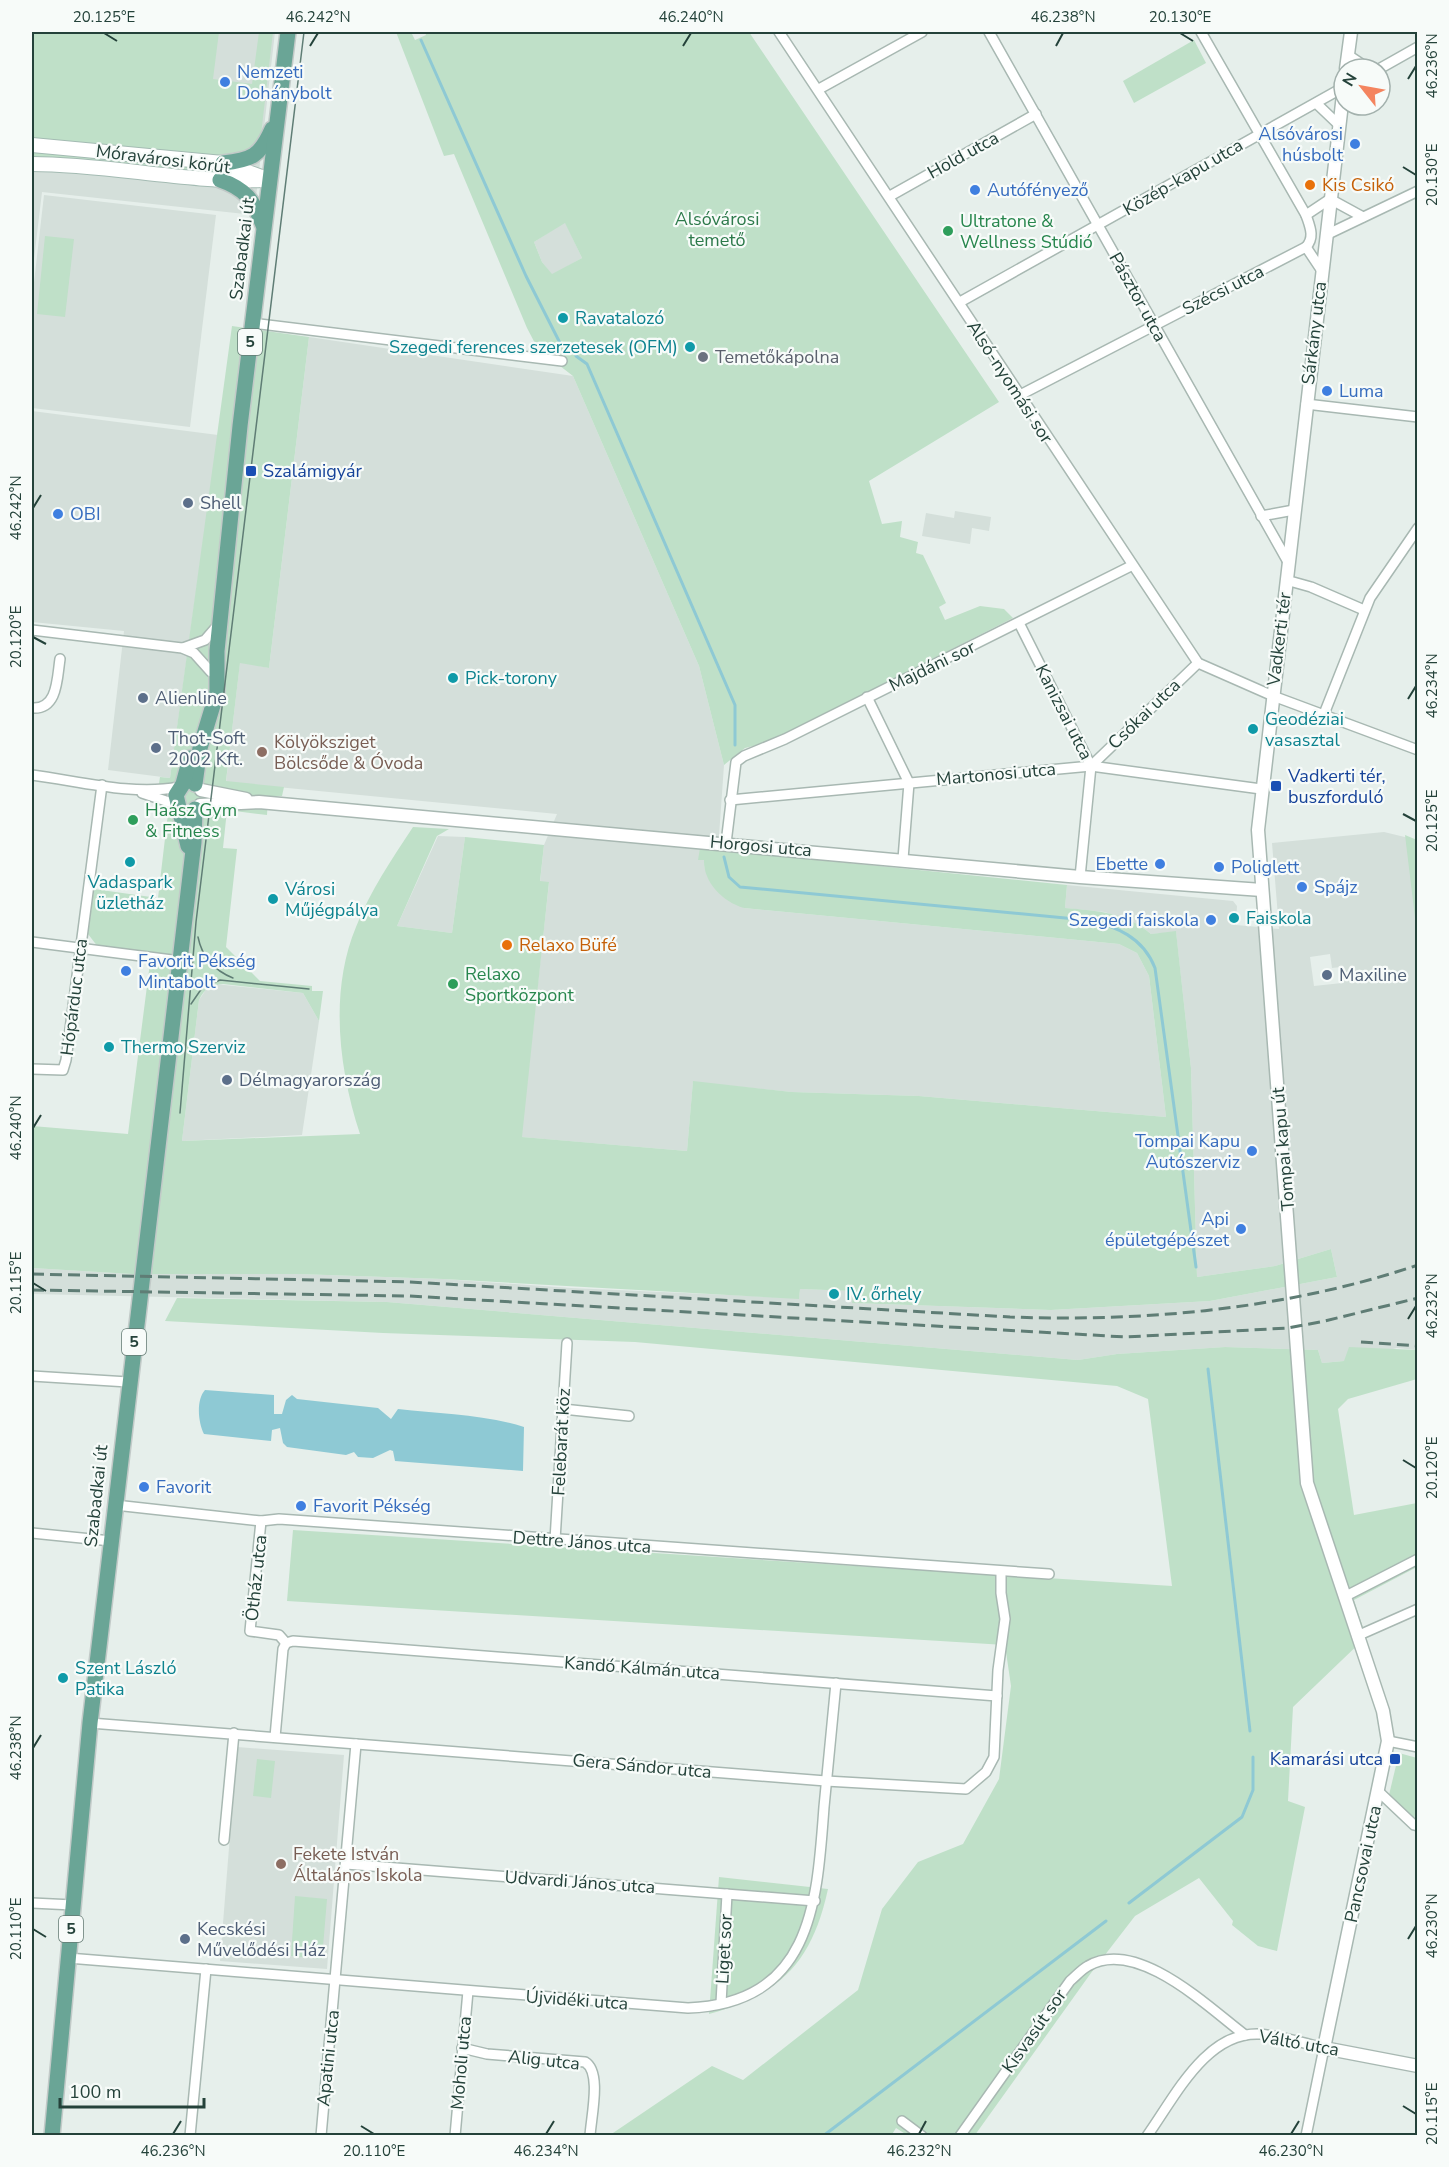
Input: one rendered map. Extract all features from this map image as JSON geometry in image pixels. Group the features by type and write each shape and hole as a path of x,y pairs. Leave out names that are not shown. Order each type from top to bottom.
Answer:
{"main road":[{"name":"Szabadkai út","path":"189,797 200,748 217,692 217,651 252,324 288,32"},
{"path":"224,163 243,161 256,155 264,147 278,116"},
{"name":"Móravárosi körút","path":"32,145 224,163 270,180"},
{"name":"Móravárosi körút","path":"32,164 68,164 220,180 270,180"},
{"path":"220,180 235,185 249,195 264,228"},
{"name":"Szabadkai út","path":"52,2136 90,1722 128,1382 191,862 189,797 211,672 217,651"}],"street":[{"name":"Alsó-nyomási sor","path":"779,32 960,302 1131,566 1198,663"},
{"path":"819,89 922,32"},
{"name":"Pásztor utca","path":"989,32 1288,562"},
{"path":"1201,32 1306,215 1312,232 1311,241 1306,247 1322,271"},
{"path":"1350,32 1348,55 1351,57"},
{"path":"1392,62 1418,47"},
{"name":"Közép-kapu utca","path":"960,302 1332,94"},
{"path":"1317,104 1339,125"},
{"name":"Hold utca","path":"890,196 1036,114"},
{"name":"Sárkány utca","path":"1286,580 1340,117"},
{"path":"1326,235 1418,191"},
{"path":"1306,215 1330,199 1363,217"},
{"name":"Szécsi utca","path":"1020,395 1306,247"},
{"path":"252,324 562,361"},
{"path":"1306,404 1418,417"},
{"path":"1261,516 1294,510"},
{"path":"1324,714 1364,610 1418,528"},
{"name":"Majdáni sor","path":"730,800 734,767 744,756 785,739 1131,566"},
{"name":"Vadkerti tér","path":"1364,610 1286,580 1273,696 1418,750"},
{"path":"182,648 205,640 221,620"},
{"name":"Kanizsai utca","path":"1019,623 1091,766 1080,876"},
{"path":"32,630 182,648 194,653 211,672"},
{"path":"32,708 43,707 50,702 57,685 60,659"},
{"path":"1198,663 1273,696"},
{"name":"Csókai utca","path":"1091,766 1198,663"},
{"name":"Tompai kapu út","path":"1273,696 1258,830 1307,1483 1344,1597"},
{"path":"867,697 909,783 903,859"},
{"name":"Martonosi utca","path":"730,800 1091,766 1261,789"},
{"path":"32,775 102,785 163,790 189,797"},
{"name":"Hópárduc utca","path":"32,1069 63,1070 102,785"},
{"path":"122,787 189,797"},
{"name":"Horgosi utca","path":"189,797 1262,890"},
{"path":"726,843 730,800"},
{"path":"32,942 180,961"},
{"name":"Felebarát köz","path":"555,1540 567,1343"},
{"path":"32,1376 128,1382"},
{"path":"563,1409 629,1416"},
{"name":"Dettre János utca","path":"115,1505 261,1521 279,1519 1049,1574"},
{"name":"Ötház utca","path":"261,1521 250,1631 279,1635 286,1643"},
{"path":"32,1533 111,1541"},
{"path":"1344,1597 1418,1558"},
{"name":"Gera Sándor utca","path":"90,1722 826,1781 966,1789 986,1772 994,1757 997,1696 1005,1619 1001,1572"},
{"name":"Pancsovai utca","path":"1306,2136 1388,1741 1383,1711 1344,1597"},
{"path":"1357,1636 1418,1609"},
{"name":"Kandó Kálmán utca","path":"286,1643 293,1641 997,1696"},
{"path":"275,1737 286,1643"},
{"name":"Újvidéki utca","path":"68,1958 688,2008 721,2003 754,1990 782,1968 804,1937 819,1881 836,1683"},
{"path":"224,1840 234,1733"},
{"path":"1388,1741 1418,1747"},
{"name":"Apatini utca","path":"321,2136 356,1744"},
{"path":"1378,1791 1413,1825 1418,1826"},
{"name":"Udvardi János utca","path":"346,1864 814,1901"},
{"name":"Liget sor","path":"721,2003 727,1894"},
{"path":"32,1904 73,1905"},
{"name":"Kisvasút sor","path":"960,2136 1071,1981 1087,1966 1099,1961 1130,1962"},
{"name":"Váltó utca","path":"1130,1962 1162,1972 1245,2035 1261,2034 1418,2066"},
{"path":"190,2136 206,1969"},
{"name":"Moholi utca","path":"455,2136 468,1991"},
{"path":"1147,2136 1205,2054 1230,2039 1245,2035"},
{"name":"Alig utca","path":"462,2048 487,2054 585,2062 591,2066 595,2076 590,2136"},
{"path":"902,2121 922,2136"}],"shaded area":[{"path":"32,32 275,32 254,215 42,192 32,276"},
{"path":"44,195 216,215 190,427 32,408 32,300"},
{"path":"565,222 582,258 552,275 542,262 534,242"},
{"path":"309,337 573,376 699,666 724,765 718,850 699,860 704,860 705,870 744,908 1119,944 1137,953 1149,976 1166,1117 919,1096 792,1092 693,1082 687,1151 521,1137 549,883 540,882 544,845 557,814 226,782 240,662 269,668"},
{"path":"32,411 218,435 170,778 108,770 124,631 32,622"},
{"path":"955,511 991,517 989,531 972,528 970,544 922,536 926,513 954,518"},
{"path":"1384,832 1417,840 1417,1350 1397,1348 1344,1361 1322,1363 1318,1350 1225,1347 1117,1354 1078,1360 387,1302 32,1294 32,1268 132,1274 298,1274 443,1279 571,1288 799,1298 800,1289 854,1291 853,1303 1051,1310 1210,1301 1337,1277 1331,1249 1275,1266 1197,1277 1191,1068 1176,932 1151,934 1141,926 1105,912 1065,908 1067,885 1233,901 1237,906 1236,925 1279,929 1272,843","holes":["1330,954 1332,968 1341,967 1342,983 1314,986 1310,957"]},
{"path":"438,836 465,837 452,933 397,926"},
{"path":"215,984 303,993 319,1021 302,1135 182,1141 199,1000 207,988"},
{"name":"Fekete István Általános Iskola","path":"237,1747 344,1755 327,1969 220,1961"}],"green space":[{"path":"32,32 219,32 213,79 252,84 259,32 273,32 260,143 233,157 32,142"},
{"name":"Alsóvárosi temető","path":"396,32 411,32 415,40 426,35 425,32 749,32 999,402 869,481 882,524 902,521 900,537 918,542 916,553 923,555 946,603 939,607 945,620 980,606 1004,609 1013,618 769,742 745,748 724,765 699,666 573,376 538,349 454,154 444,156","holes":["565,223 582,258 552,274 542,262 534,242"]},
{"path":"1194,40 1206,63 1134,103 1123,81"},
{"path":"32,150 237,171 252,175 32,160"},
{"path":"45,236 74,239 65,317 37,314"},
{"path":"232,326 309,337 269,668 240,663 226,781 284,787 282,796 268,796 267,815 227,810 223,848 237,849 226,947 260,981 312,986 312,991 323,991 319,1021 303,993 223,984 211,987 203,993 199,1000 182,1141 360,1134 342,1058 340,1004 342,978 356,927 368,901 413,827 449,829 437,836 397,926 452,933 465,837 544,845 540,881 549,882 522,1137 687,1151 693,1081 792,1092 919,1096 1166,1117 1149,976 1137,953 1119,944 744,908 728,901 715,890 707,876 704,860 698,860 700,848 1067,885 1065,908 1121,917 1151,934 1176,931 1191,1068 1197,1277 1275,1266 1331,1249 1337,1277 1210,1301 1051,1310 852,1303 853,1291 800,1289 799,1299 443,1279 298,1274 132,1274 32,1268 32,1126 128,1134 151,955 98,947 88,934 94,889 158,898 168,813 156,803 160,777 170,778"},
{"path":"1405,835 1417,840 1417,934"},
{"path":"177,1298 387,1302 1078,1360 1117,1354 1225,1347 1318,1350 1322,1363 1344,1361 1349,1347 1417,1350 1417,1379 1348,1399 1338,1409 1354,1515 1417,1503 1417,1567 1354,1600 1366,1637 1293,1707 1288,1801 1305,1807 1277,1951 1258,1946 1232,1925 1233,1921 1199,1878 1135,1916 1091,1973 975,2135 907,2135 896,2128 891,2136 610,2135 712,2066 743,2080 858,1990 882,1909 918,1862 963,1844 999,1779 1011,1686 1005,1645 287,1601 293,1530 1172,1586 1148,1399 1117,1386 635,1342 383,1333 165,1321"},
{"path":"1399,1753 1417,1758 1417,1805 1414,1820 1389,1795"},
{"path":"257,1759 275,1761 271,1798 253,1796"},
{"path":"719,1877 828,1889 813,1937 790,1971 774,1985 756,1996 709,2014"},
{"path":"295,1896 327,1899 322,1959 291,1956"}],"water":[{"path":"205,1390 274,1395 274,1414 282,1414 286,1400 292,1395 297,1399 378,1408 391,1419 398,1409 477,1417 509,1423 524,1427 523,1471 395,1461 393,1451 390,1450 373,1458 358,1457 354,1452 346,1455 287,1447 283,1443 280,1428 272,1430 271,1441 204,1434 199,1411 200,1399"}],"waterway":[{"path":"421,40 526,276 560,343"},
{"path":"576,356 587,364 735,705 735,745"},
{"path":"724,857 729,877 740,887 1086,920 1118,930 1136,941 1150,957 1155,968 1196,1267"},
{"path":"1208,1369 1250,1731"},
{"path":"1129,1903 1242,1817 1253,1790 1253,1757"},
{"path":"823,2136 1106,1921"}],"tram line":[{"path":"180,1113 196,922 304,32"},
{"path":"198,937 202,951 214,967 233,978"},
{"path":"191,1004 202,988 220,980 309,989"}],"railway":[{"path":"32,1274 410,1282 1010,1317 1061,1318 1165,1314 1267,1302 1368,1280 1418,1265"},
{"path":"32,1290 409,1296 1126,1337 1288,1328 1418,1298"},
{"path":"1361,1342 1418,1346"}],"place":[{"name":"Nemzeti Dohánybolt","path":"225,82"},
{"name":"Alsóvárosi húsbolt","path":"1355,144"},
{"name":"Kis Csikó","path":"1310,185"},
{"name":"Autófényező","path":"975,190"},
{"name":"Ultratone & Wellness Stúdió","path":"948,231"},
{"name":"Ravatalozó","path":"563,318"},
{"name":"Szegedi ferences szerzetesek (OFM)","path":"690,347"},
{"name":"Temetőkápolna","path":"703,357"},
{"name":"Luma","path":"1327,391"},
{"name":"Szalámigyár","path":"251,471"},
{"name":"Shell","path":"188,503"},
{"name":"OBI","path":"58,514"},
{"name":"Pick-torony","path":"453,678"},
{"name":"Alienline","path":"143,698"},
{"name":"Geodéziai vasasztal","path":"1253,729"},
{"name":"Thot-Soft 2002 Kft.","path":"156,748"},
{"name":"Kölyöksziget Bölcsőde & Óvoda","path":"262,752"},
{"name":"Vadkerti tér, buszforduló","path":"1276,786"},
{"name":"Haász Gym & Fitness","path":"133,820"},
{"name":"Vadaspark üzletház","path":"130,862"},
{"name":"Ebette","path":"1160,864"},
{"name":"Poliglett","path":"1219,867"},
{"name":"Spájz","path":"1302,887"},
{"name":"Városi Műjégpálya","path":"273,899"},
{"name":"Faiskola","path":"1234,918"},
{"name":"Szegedi faiskola","path":"1211,920"},
{"name":"Relaxo Büfé","path":"507,945"},
{"name":"Favorit Pékség Mintabolt","path":"126,971"},
{"name":"Maxiline","path":"1327,975"},
{"name":"Relaxo Sportközpont","path":"453,984"},
{"name":"Thermo Szerviz","path":"109,1047"},
{"name":"Délmagyarország","path":"227,1080"},
{"name":"Tompai Kapu Autószerviz","path":"1252,1151"},
{"name":"Api épületgépészet","path":"1241,1229"},
{"name":"IV. őrhely","path":"834,1294"},
{"name":"Favorit","path":"144,1487"},
{"name":"Favorit Pékség","path":"301,1506"},
{"name":"Szent László Patika","path":"63,1678"},
{"name":"Kamarási utca","path":"1395,1759"},
{"name":"Fekete István Általános Iskola","path":"281,1864"},
{"name":"Kecskési Művelődési Ház","path":"185,1939"}]}
